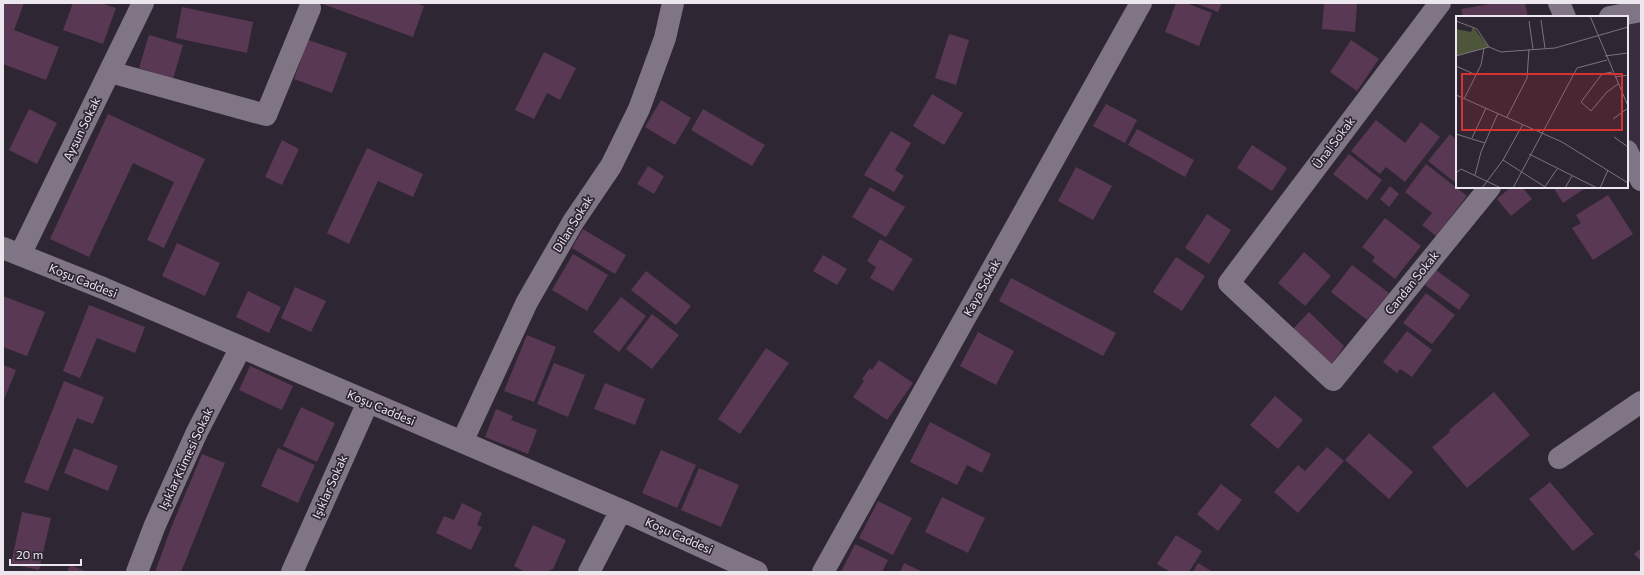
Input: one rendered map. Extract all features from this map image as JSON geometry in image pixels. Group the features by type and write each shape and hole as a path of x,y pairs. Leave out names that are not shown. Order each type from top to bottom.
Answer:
{"street":[{"name":"Dilan Sokak","path":"462,442 527,302 573,222 611,166 639,109 665,38 672,3"},
{"name":"Kaya Sokak","path":"823,572 1141,3"},
{"name":"Ünal Sokak","path":"1333,380 1229,283 1440,3"},
{"path":"1559,3 1566,16"},
{"name":"Aysun Sokak","path":"12,251 110,72 142,4"},
{"path":"110,72 266,115 310,8"},
{"path":"1615,16 1641,11"},
{"path":"1628,153 1641,180"},
{"name":"Candan Sokak","path":"1333,380 1489,188"},
{"name":"Koşu Caddesi","path":"12,251 241,347 621,510 758,572"},
{"name":"Işıklar Kümesi Sokak","path":"137,572 155,525 197,432 241,347"},
{"name":"Işıklar Sokak","path":"292,572 368,402"},
{"path":"1559,458 1641,402"},
{"path":"589,572 621,510"}],"shaded area":[{"path":"1641,11 1641,180 1628,153 1628,17"}],"building":[{"path":"3,3 24,3 14,30 59,47 46,80 3,64"},
{"path":"73,3 101,3 116,8 103,44 63,30"},
{"path":"320,3 415,3 424,6 413,37"},
{"path":"1176,3 1186,3 1212,13 1199,46 1165,32"},
{"path":"1195,3 1222,3 1218,12"},
{"path":"1324,3 1357,3 1355,32 1322,29"},
{"path":"1495,3 1525,3 1528,16 1463,16 1461,9"},
{"path":"182,7 253,22 247,53 176,38"},
{"path":"949,34 969,40 956,85 935,78"},
{"path":"149,35 183,45 173,79 139,68"},
{"path":"308,40 347,53 332,93 294,79"},
{"path":"1351,40 1379,59 1357,91 1330,72"},
{"path":"544,52 576,68 560,100 547,93 534,119 515,110"},
{"path":"932,94 963,113 944,145 913,126"},
{"path":"661,100 691,118 675,145 645,127"},
{"path":"1106,104 1137,120 1125,143 1093,126"},
{"path":"29,109 57,123 37,164 9,150"},
{"path":"703,109 765,145 752,166 691,130"},
{"path":"108,114 205,159 164,248 147,240 174,182 133,163 89,257 50,239"},
{"path":"1376,120 1405,143 1421,122 1440,137 1405,182 1386,167 1380,174 1351,151"},
{"path":"1137,129 1194,160 1185,177 1128,145"},
{"path":"891,131 911,143 895,170 904,176 894,192 864,175"},
{"path":"1450,134 1456,139 1456,183 1428,161"},
{"path":"282,140 299,149 282,185 265,177"},
{"path":"1252,145 1287,168 1272,191 1237,168"},
{"path":"367,148 423,174 413,197 378,181 349,244 327,233"},
{"path":"1349,154 1382,180 1367,200 1333,174"},
{"path":"1426,164 1467,196 1436,236 1422,225 1432,213 1405,192"},
{"path":"648,166 664,176 654,194 637,184"},
{"path":"1076,167 1112,186 1093,220 1058,201"},
{"path":"1390,186 1399,194 1389,207 1380,199"},
{"path":"870,187 905,207 886,237 852,217"},
{"path":"1510,188 1523,188 1532,199 1511,216 1497,199"},
{"path":"1554,188 1586,188 1563,203"},
{"path":"1608,195 1633,234 1593,260 1572,228 1581,223 1576,215"},
{"path":"1207,214 1231,230 1209,264 1185,248"},
{"path":"1385,218 1421,246 1395,279 1372,261 1375,257 1362,247"},
{"path":"583,229 626,255 615,274 572,248"},
{"path":"880,239 913,259 893,291 870,278 876,267 867,261"},
{"path":"177,243 220,263 205,296 162,276"},
{"path":"1304,252 1331,276 1305,306 1278,283"},
{"path":"573,254 608,275 587,311 552,290"},
{"path":"823,255 847,269 837,285 813,271"},
{"path":"1176,257 1205,276 1182,311 1153,292"},
{"path":"1352,265 1389,293 1367,320 1331,292"},
{"path":"1436,270 1470,295 1459,310 1425,285"},
{"path":"646,271 691,306 676,325 631,290"},
{"path":"1011,278 1116,333 1103,356 999,301"},
{"path":"295,287 326,301 311,332 281,318"},
{"path":"248,291 281,307 269,333 236,317"},
{"path":"1426,293 1455,315 1432,344 1403,323"},
{"path":"3,296 45,312 27,356 3,347"},
{"path":"621,297 646,316 619,352 593,332"},
{"path":"89,305 145,327 135,353 97,338 80,378 63,371"},
{"path":"1309,312 1344,346 1331,366 1292,330"},
{"path":"652,314 679,335 652,369 626,349"},
{"path":"1407,331 1432,350 1412,377 1400,369 1397,373 1383,362"},
{"path":"978,332 1014,351 996,385 960,366"},
{"path":"527,335 556,347 534,402 504,391"},
{"path":"766,348 789,363 740,434 718,419"},
{"path":"879,360 913,383 887,420 853,397 864,381 862,379 870,368 872,370"},
{"path":"554,363 585,375 568,417 537,404"},
{"path":"3,365 16,370 3,402"},
{"path":"250,366 293,386 282,410 239,390"},
{"path":"64,381 104,397 93,424 77,418 48,491 24,482"},
{"path":"605,383 645,399 635,425 594,409"},
{"path":"1494,392 1530,435 1467,488 1432,447 1450,432 1449,430"},
{"path":"1275,396 1303,420 1278,449 1250,425"},
{"path":"301,407 335,423 317,462 283,446"},
{"path":"496,409 513,416 511,420 537,430 528,454 485,437"},
{"path":"930,422 991,454 982,473 967,465 957,485 910,462"},
{"path":"1369,433 1413,472 1389,499 1345,460"},
{"path":"1327,447 1344,461 1298,513 1274,492 1298,465 1305,471"},
{"path":"74,448 118,466 108,491 64,473"},
{"path":"278,448 315,465 298,503 261,486"},
{"path":"661,450 696,465 677,508 642,493"},
{"path":"202,454 225,463 181,572 155,572 171,528"},
{"path":"699,468 739,485 721,527 681,510"},
{"path":"1550,482 1594,534 1573,551 1529,499"},
{"path":"1221,484 1242,500 1218,531 1197,514"},
{"path":"942,497 985,518 968,553 925,532"},
{"path":"878,501 912,518 893,555 859,538"},
{"path":"462,503 482,513 477,525 482,527 471,550 436,533 444,516 454,520"},
{"path":"22,512 51,518 39,570 11,564"},
{"path":"533,525 566,540 553,569 545,572 525,572 514,566"},
{"path":"1176,535 1202,551 1189,572 1170,572 1157,564"},
{"path":"855,544 888,560 882,572 841,572"},
{"path":"1641,548 1641,561 1634,554"},
{"path":"904,563 923,572 900,572"},
{"path":"1198,563 1213,572 1193,572"},
{"path":"70,565 88,572 67,572"}]}
